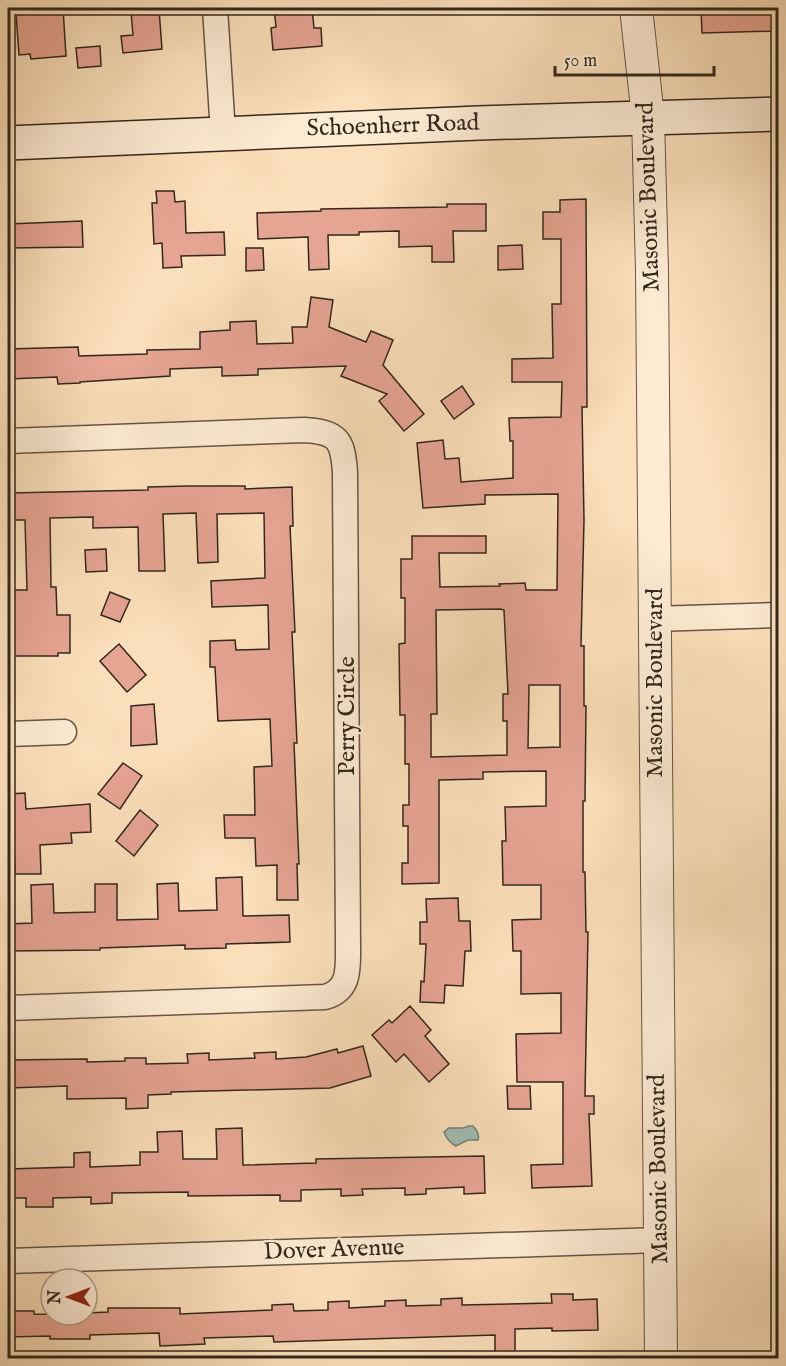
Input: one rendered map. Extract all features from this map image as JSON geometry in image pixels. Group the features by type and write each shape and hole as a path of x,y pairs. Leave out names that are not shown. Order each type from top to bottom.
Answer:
{"main road":[{"name":"Schoenherr Road","path":"8,143 648,117 778,114"}],"street":[{"path":"215,8 224,133"},
{"name":"Masonic Boulevard","path":"636,8 648,117 652,271 661,1359"},
{"name":"Perry Circle","path":"8,441 304,430 332,435 340,442 344,454 345,473 348,971 346,982 339,991 325,997 8,1008"},
{"path":"654,619 778,615"},
{"path":"8,734 64,732"},
{"name":"Dover Avenue","path":"8,1261 660,1240"}],"water":[{"path":"473,1126 477,1131 478,1140 468,1140 456,1146 444,1132 449,1128"}],"building":[{"path":"26,8 63,8 66,56 31,59 30,54 19,55 16,14 26,13"},
{"path":"274,8 312,8 314,28 321,28 322,46 273,50 271,28 276,27"},
{"path":"701,8 778,8 778,31 702,33"},
{"path":"159,9 162,49 123,53 121,36 133,35 131,12"},
{"path":"100,46 101,66 78,68 76,48"},
{"path":"156,191 174,191 175,202 185,201 186,233 224,232 225,255 181,256 182,267 163,268 162,243 154,244 152,203 157,203"},
{"path":"586,199 587,407 582,407 584,520 581,646 584,646 584,706 586,706 585,801 583,801 583,872 585,872 586,932 588,932 585,1096 594,1096 594,1114 589,1114 592,1186 532,1188 531,1165 563,1164 563,1082 517,1082 516,1034 561,1033 561,993 521,994 521,951 513,951 512,920 541,919 541,885 503,885 502,841 506,841 505,807 546,806 546,771 483,772 483,779 439,780 439,883 402,884 402,863 408,863 408,826 403,826 403,805 409,805 409,764 405,764 405,715 400,715 399,644 405,643 405,598 401,598 401,559 412,559 412,536 486,536 486,553 439,553 440,587 500,586 499,584 525,583 526,590 557,590 558,494 485,495 485,504 423,508 417,443 443,440 445,459 459,458 461,482 513,478 513,441 510,441 509,418 561,417 562,382 512,382 512,359 553,358 552,304 561,304 561,239 543,239 543,212 560,212 560,200","holes":["436,610 504,610 508,694 503,694 503,721 507,721 507,755 431,757 431,714 437,714","529,685 560,685 560,747 528,748"]},
{"path":"447,204 486,204 486,231 453,231 454,262 432,262 432,246 399,247 399,231 359,232 359,235 328,235 329,269 309,270 308,237 258,239 257,213 321,211 321,209 447,207"},
{"path":"82,221 83,247 8,248 8,224"},
{"path":"522,245 523,269 498,270 498,246"},
{"path":"246,248 263,248 264,270 246,271"},
{"path":"311,297 333,300 329,327 366,342 371,331 393,340 383,365 424,414 404,431 379,401 387,394 341,376 346,366 258,369 258,375 222,376 222,367 170,369 170,376 58,384 57,377 8,379 8,349 78,347 79,356 147,354 147,350 200,349 200,332 230,330 230,322 256,321 257,344 293,343 292,327 307,327"},
{"path":"462,386 474,404 454,419 441,401"},
{"path":"245,486 245,489 292,487 293,526 290,526 295,632 292,632 297,743 294,743 299,864 297,864 298,900 277,900 277,865 256,866 255,838 225,838 224,815 255,815 254,767 272,766 270,719 218,721 215,667 210,667 210,641 235,640 236,650 269,649 268,605 212,607 211,581 265,578 264,513 217,514 218,562 198,563 196,513 163,514 165,571 139,571 138,527 93,528 93,517 50,518 51,587 56,587 57,615 70,615 70,653 58,653 58,656 8,656 8,590 27,590 25,520 8,520 8,493 148,490 148,487"},
{"path":"106,549 107,571 86,572 85,550"},
{"path":"110,592 130,600 120,622 101,615"},
{"path":"119,644 146,675 127,692 100,661"},
{"path":"154,704 157,744 131,746 131,706"},
{"path":"123,763 142,776 120,809 98,794"},
{"path":"25,793 26,809 90,804 91,832 71,833 72,843 40,845 41,874 15,874 13,820 8,821 8,794"},
{"path":"140,810 158,825 134,856 116,841"},
{"path":"242,877 243,916 289,915 290,942 226,944 226,948 185,949 185,945 100,948 100,950 8,951 8,924 32,923 31,885 53,884 54,913 95,912 95,884 117,884 117,920 158,919 157,884 178,883 179,911 217,910 216,878"},
{"path":"458,898 459,921 470,921 471,951 465,951 463,986 445,985 444,1003 420,1002 421,981 424,982 426,944 420,944 420,922 427,922 426,899"},
{"path":"410,1006 431,1030 425,1036 449,1064 429,1082 404,1054 396,1062 372,1035 389,1020 392,1023"},
{"path":"363,1046 371,1076 330,1088 171,1092 171,1094 148,1095 148,1108 126,1109 126,1098 67,1099 67,1086 9,1088 9,1060 87,1059 87,1062 146,1058 146,1064 188,1063 187,1054 209,1053 209,1060 255,1058 254,1053 276,1052 276,1059 306,1057 337,1049 338,1053"},
{"path":"507,1086 530,1086 531,1109 508,1109"},
{"path":"242,1128 243,1165 316,1163 316,1159 484,1156 485,1193 464,1194 464,1187 426,1189 426,1194 405,1195 405,1188 362,1189 363,1195 341,1196 341,1189 301,1190 301,1201 280,1201 280,1195 188,1196 188,1192 112,1193 112,1203 91,1204 91,1197 53,1198 53,1207 26,1207 26,1198 8,1198 8,1169 74,1167 74,1153 90,1152 90,1167 140,1165 140,1152 158,1152 157,1132 182,1131 183,1159 217,1159 216,1129"},
{"path":"551,1294 573,1294 573,1300 597,1299 598,1330 515,1329 515,1359 495,1359 495,1335 274,1342 273,1336 204,1338 205,1344 160,1346 159,1333 90,1335 90,1339 50,1339 50,1336 8,1337 8,1311 34,1311 34,1314 39,1314 39,1327 99,1327 99,1312 108,1312 108,1308 180,1308 180,1314 272,1310 272,1305 293,1304 294,1311 328,1310 328,1302 349,1301 349,1308 385,1306 385,1301 406,1300 406,1306 441,1305 441,1299 462,1298 462,1305 552,1303"}]}
